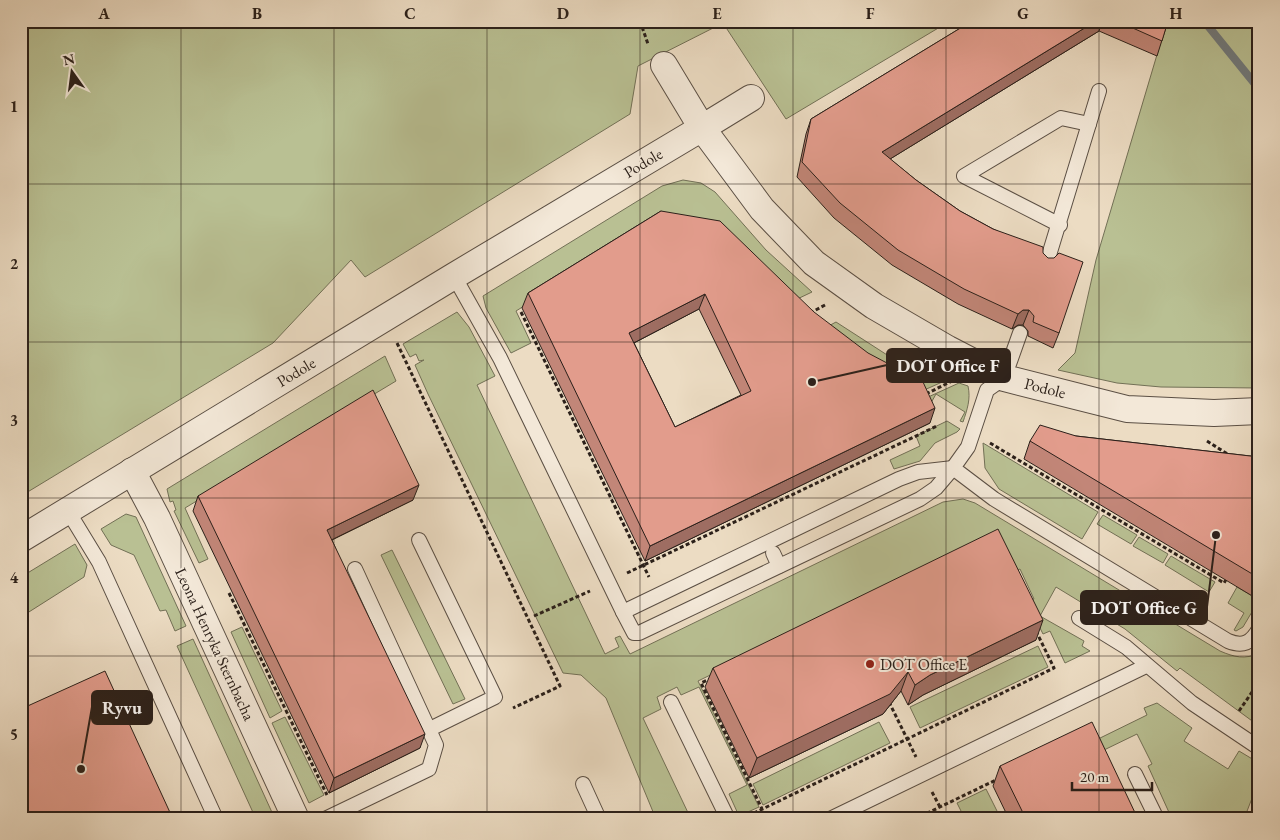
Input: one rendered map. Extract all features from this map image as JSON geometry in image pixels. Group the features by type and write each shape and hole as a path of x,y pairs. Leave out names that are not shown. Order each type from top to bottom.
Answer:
{"street":[{"path":"664,64 702,128 750,98"},
{"name":"Podole","path":"21,539 702,128 762,209 814,263 874,306 948,350 1004,378 1127,409 1214,413 1259,411"},
{"name":"Leona Henryka Sternbacha","path":"132,471 157,518 296,819"}],"lane":[{"path":"1046,265 1099,91"},
{"path":"1060,224 964,176 1060,118 1089,124"},
{"path":"454,276 500,358 634,633 639,633 779,566 920,498 936,488 968,447 987,390 1004,378 1020,332"},
{"path":"623,612 899,479 918,472 953,468 994,500 1228,642 1240,645 1245,644 1259,629"},
{"path":"68,511 99,562 216,819"},
{"path":"419,540 495,697 430,729"},
{"path":"773,553 779,566"},
{"path":"325,819 429,768 436,745 354,569"},
{"path":"1078,618 1126,647 1192,704 1259,748"},
{"path":"830,819 1146,666"},
{"path":"671,702 728,819"},
{"path":"1135,774 1157,819"},
{"path":"582,784 599,819"}],"path":[{"path":"804,316 832,302"},
{"path":"521,312 658,595"},
{"path":"397,342 528,619"},
{"path":"922,396 960,378"},
{"path":"534,616 937,426"},
{"path":"991,433 988,442 1224,583 1228,575"},
{"path":"1200,436 1234,458"},
{"path":"229,594 328,797"},
{"path":"743,819 1054,668 1034,626"},
{"path":"719,675 701,683 762,809"},
{"path":"1252,690 1259,682"},
{"path":"889,702 907,739"},
{"path":"915,819 1002,778"}],"green space":[{"path":"21,21 950,21 786,119 723,23 638,66 630,114 365,277 351,260 273,343 21,496"},
{"path":"1167,21 1259,21 1259,388 1161,387 1117,383 1058,370 1075,353 1096,260"},
{"path":"683,180 701,183 715,192 766,250 812,292 791,302 655,225 516,311 531,343 511,353 486,308 483,296 662,186"},
{"path":"457,312 469,327 495,376 477,385 605,654 619,647 615,638 620,636 630,654 943,502 963,499 975,503 1220,651 1240,657 1259,653 1259,726 1180,668 1177,671 1125,629 1056,587 1040,616 1084,641 1082,646 1090,651 1065,663 1050,631 1043,634 1027,602 1034,599 1020,569 1013,572 995,537 698,681 759,807 739,816 729,794 747,785 699,687 681,695 677,687 657,697 661,709 643,718 691,819 656,819 606,698 581,675 563,673 415,365 424,360 419,361 416,354 410,357 403,344"},
{"path":"836,322 898,362 912,360 949,379 922,391 823,329"},
{"path":"385,356 396,381 185,508 208,559 199,563 174,511 176,510 173,501 170,502 167,489"},
{"path":"959,383 968,386 969,391 968,404 963,422 960,421 965,412 936,394 931,403 926,398"},
{"path":"947,421 960,429 935,443 920,461 894,469 890,460 920,446 916,436"},
{"path":"983,443 1098,512 1082,539 999,489 985,468"},
{"path":"126,514 136,517 186,626 175,631 166,610 160,611 134,555 111,545 101,529"},
{"path":"1103,515 1137,535 1131,544 1097,524"},
{"path":"1139,537 1168,554 1163,563 1133,546"},
{"path":"75,544 87,565 84,577 21,617 21,577"},
{"path":"392,550 465,699 453,704 381,555"},
{"path":"1171,556 1215,582 1209,592 1165,565"},
{"path":"1237,587 1259,600 1243,627 1236,631 1234,630 1244,613 1228,603"},
{"path":"242,627 282,711 270,718 231,632"},
{"path":"193,639 275,819 256,819 177,646"},
{"path":"1038,646 1048,667 920,728 910,707"},
{"path":"1157,703 1192,728 1184,741 1228,769 1239,751 1259,763 1259,780 1244,819 1172,819 1148,766 1152,764 1137,734 1104,750 1094,741 1147,715 1144,708"},
{"path":"285,717 324,795 309,803 272,723"},
{"path":"879,722 890,743 763,805 753,784"},
{"path":"986,789 1001,819 965,819 957,803"}],"building":[{"path":"972,21 1096,21 882,152 916,180 960,211 993,229 1043,247 1043,253 1048,258 1054,258 1059,253 1083,262 1059,333 1033,322 1034,316 1029,310 1023,310 1018,314 964,289 898,250 840,203 802,162 811,119"},
{"path":"1117,21 1168,21 1162,41"},
{"path":"661,211 720,221 814,312 868,353 923,382 935,408 650,546 528,293","holes":["705,294 751,391 675,427 629,333"]},
{"path":"373,390 419,485 327,530 425,734 334,778 198,496"},
{"path":"1040,425 1076,436 1259,457 1259,578 1030,441"},
{"name":"DOT Office E","path":"998,529 1043,620 930,675 915,685 908,672 890,694 757,758 713,668"},
{"path":"105,671 173,819 21,819 21,709"},
{"path":"1092,722 1138,819 1026,819 1000,766"}],"waterway":[{"path":"1204,21 1259,89"}],"place":[{"name":"DOT Office F","path":"812,382"},
{"name":"DOT Office G","path":"1216,535"},
{"name":"DOT Office E","path":"870,664"},
{"name":"Ryvu","path":"81,769"}]}
